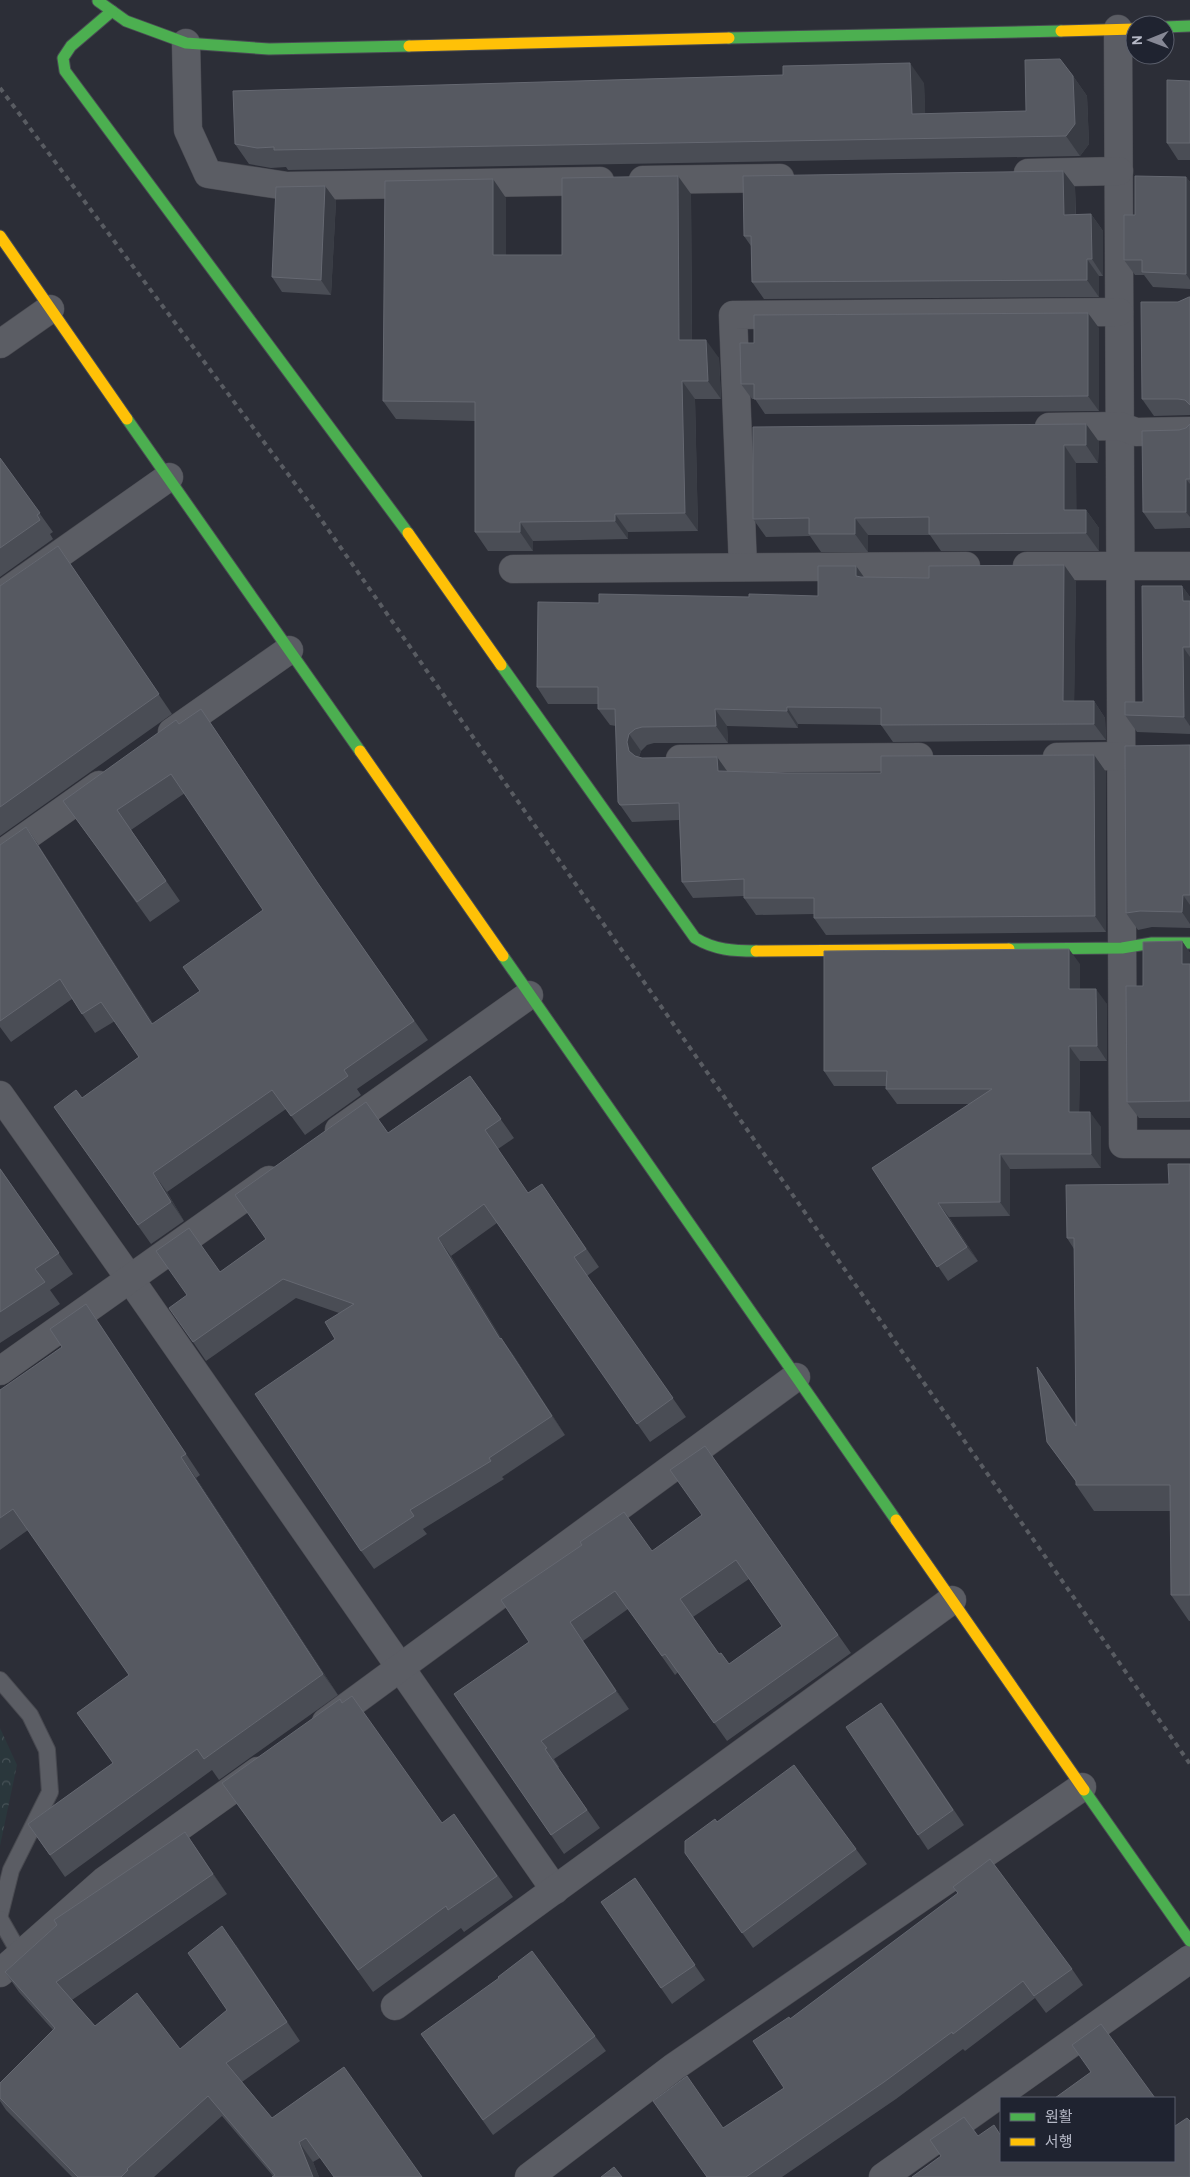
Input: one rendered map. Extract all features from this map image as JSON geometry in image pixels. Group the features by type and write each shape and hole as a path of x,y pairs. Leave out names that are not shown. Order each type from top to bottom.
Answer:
{"street":[{"path":"97,0 126,21 186,43 269,48 1125,29"},
{"path":"112,11 71,46 63,58 65,71 396,517 695,938 710,946 737,951 1122,948 1152,943 1190,942"},
{"path":"1175,27 1190,26"},
{"path":"186,43 188,130 208,174 287,186 801,177"},
{"path":"1125,64 1119,171 1128,306 1120,426 1123,1144 1190,1144"},
{"path":"1000,174 1119,171"},
{"path":"0,236 1190,1941"},
{"path":"743,567 733,315 1128,306"},
{"path":"0,344 50,308"},
{"path":"1022,427 1120,426 1136,432 1190,431"},
{"path":"738,430 767,429"},
{"path":"0,596 169,477"},
{"path":"513,569 1190,566"},
{"path":"152,747 288,650"},
{"path":"1032,757 1121,752 1150,747"},
{"path":"654,759 942,757"},
{"path":"0,855 120,770"},
{"path":"317,1145 529,995"},
{"path":"0,1095 555,1890"},
{"path":"0,1371 293,1163"},
{"path":"305,1738 796,1376"},
{"path":"395,2006 952,1600"},
{"path":"10,1963 104,1881 281,1755"},
{"path":"529,2177 674,2067 1082,1787"},
{"path":"883,2177 1190,1959"}],"lane":[{"path":"0,1680 30,1715 47,1750 50,1792 11,1870 0,1914"},
{"path":"0,1919 10,1963"}],"green space":[{"path":"0,1728 17,1765 0,1846"}],"building":[{"path":"1060,59 1073,76 1075,124 1066,136 274,150 274,147 257,148 235,144 233,91 783,75 783,66 910,63 912,114 1026,111 1025,60"},
{"path":"1167,80 1190,81 1190,143 1167,143"},
{"path":"1063,171 1064,215 1091,214 1092,259 1087,259 1087,280 752,282 751,236 744,236 743,176"},
{"path":"678,176 679,340 706,340 708,381 682,381 685,513 615,514 615,521 520,522 520,532 475,532 475,402 383,401 385,181 493,179 493,255 562,255 562,178"},
{"path":"1135,176 1186,177 1186,274 1142,272 1142,260 1124,260 1124,215 1135,215"},
{"path":"325,186 321,280 272,277 276,187"},
{"path":"1189,297 1190,405 1185,400 1178,399 1142,399 1141,302 1178,302"},
{"path":"1088,313 1088,396 754,399 754,384 741,384 740,343 754,343 754,315"},
{"path":"1086,424 1086,445 1064,445 1064,510 1086,510 1086,533 929,534 929,517 855,518 855,534 809,534 809,518 753,519 753,427"},
{"path":"1190,424 1190,479 1186,479 1186,512 1143,512 1142,431 1179,430 1186,428"},
{"path":"0,458 40,513 37,515 40,520 0,548"},
{"path":"58,546 159,694 0,807 0,586"},
{"path":"1064,565 1063,701 1094,701 1094,724 881,725 881,708 787,707 787,711 715,709 716,726 642,727 635,729 629,734 627,742 629,751 635,756 642,758 717,757 718,771 786,773 881,773 881,756 1094,755 1095,916 814,918 814,898 744,898 744,879 682,882 679,803 620,805 618,802 615,709 598,709 598,687 537,687 538,602 599,603 599,594 749,597 749,594 818,596 818,566 856,566 856,576 861,577 929,578 929,566"},
{"path":"1142,586 1182,586 1183,601 1190,601 1190,647 1183,647 1184,717 1125,715 1125,702 1143,702"},
{"path":"201,709 317,882 414,1021 344,1070 348,1076 291,1116 272,1090 153,1173 171,1202 138,1225 54,1107 76,1090 82,1098 139,1057 101,1002 82,1014 60,979 0,1021 0,845 26,827 152,1024 200,991 183,967 263,910 171,774 117,810 166,881 137,902 63,801 176,720 179,724"},
{"path":"1190,745 1190,895 1183,895 1182,912 1140,911 1126,913 1125,746"},
{"path":"1182,941 1182,964 1190,964 1190,1101 1127,1102 1126,986 1143,986 1143,942"},
{"path":"1069,949 1069,989 1096,989 1097,1046 1069,1046 1069,1112 1090,1112 1091,1154 1000,1154 1000,1202 938,1203 967,1247 937,1267 872,1168 992,1089 886,1089 887,1071 824,1071 824,951"},
{"path":"470,1076 501,1119 485,1130 528,1193 542,1184 586,1249 574,1257 673,1398 637,1424 484,1204 438,1238 500,1339 552,1416 489,1458 491,1461 410,1510 414,1516 361,1551 255,1394 335,1339 325,1322 354,1304 283,1279 193,1342 169,1308 187,1295 156,1251 189,1228 220,1272 266,1239 235,1195 366,1102 388,1133"},
{"path":"1168,1164 1190,1164 1190,1595 1171,1595 1170,1485 1076,1485 1076,1481 1047,1442 1037,1367 1076,1426 1074,1238 1067,1238 1066,1185 1169,1184"},
{"path":"0,1169 59,1253 35,1269 45,1282 0,1312"},
{"path":"86,1304 186,1454 181,1457 323,1674 204,1759 197,1749 50,1855 28,1824 113,1763 77,1713 129,1675 13,1509 0,1518 0,1390 62,1347 50,1329"},
{"path":"705,1446 838,1635 714,1723 665,1654 662,1656 615,1591 570,1622 616,1691 541,1741 587,1810 551,1835 454,1694 529,1642 501,1600 582,1545 580,1542 624,1512 652,1551 702,1515 670,1470","holes":["736,1560 782,1626 729,1664 721,1653 719,1654 680,1599"]},
{"path":"352,1696 442,1823 454,1814 497,1876 448,1910 446,1906 358,1970 222,1783 340,1699 342,1703"},
{"path":"881,1703 953,1810 918,1835 846,1727"},
{"path":"794,1765 856,1849 742,1933 685,1853 685,1841 715,1819 717,1822"},
{"path":"185,1832 213,1874 56,1982 95,2026 137,1993 180,2049 227,2010 188,1953 222,1926 287,2022 226,2063 272,2118 344,2067 422,2177 334,2177 306,2138 299,2142 313,2177 272,2177 275,2175 208,2096 127,2169 121,2177 78,2177 0,2098 0,2083 55,2028 5,1972 57,1925 54,1920"},
{"path":"990,1859 1072,1969 1034,1996 1023,1981 953,2034 952,2032 884,2082 746,2177 707,2177 653,2101 687,2076 723,2128 784,2088 753,2041 789,2017 790,2019 958,1893 953,1887"},
{"path":"635,1878 695,1965 661,1988 601,1902"},
{"path":"532,1951 595,2036 483,2120 421,2034 499,1978"},
{"path":"1101,2024 1154,2097 1056,2097 1091,2072 1072,2045"},
{"path":"964,2117 978,2136 994,2125 1000,2134 1000,2162 1175,2162 1175,2126 1187,2118 1190,2121 1190,2177 912,2177 941,2156 930,2140"},
{"path":"614,2167 622,2177 601,2177"}],"railway":[{"path":"0,88 311,505 1190,1764"}],"traffic: fast":[{"path":"98,1 126,21 186,43 269,49 409,46"},
{"path":"112,11 71,46 63,58 65,71 408,533"},
{"path":"1175,27 1190,26"},
{"path":"729,38 1061,31"},
{"path":"127,419 360,751"},
{"path":"501,665 695,938 724,949 756,951"},
{"path":"1009,949 1122,948 1152,943 1190,943"},
{"path":"503,956 896,1520"},
{"path":"1084,1790 1190,1941"}],"traffic: slow":[{"path":"1061,31 1125,29"},
{"path":"409,46 729,38"},
{"path":"0,236 127,419"},
{"path":"408,533 501,665"},
{"path":"360,751 503,956"},
{"path":"756,951 1009,949"},
{"path":"896,1520 1084,1790"}]}
